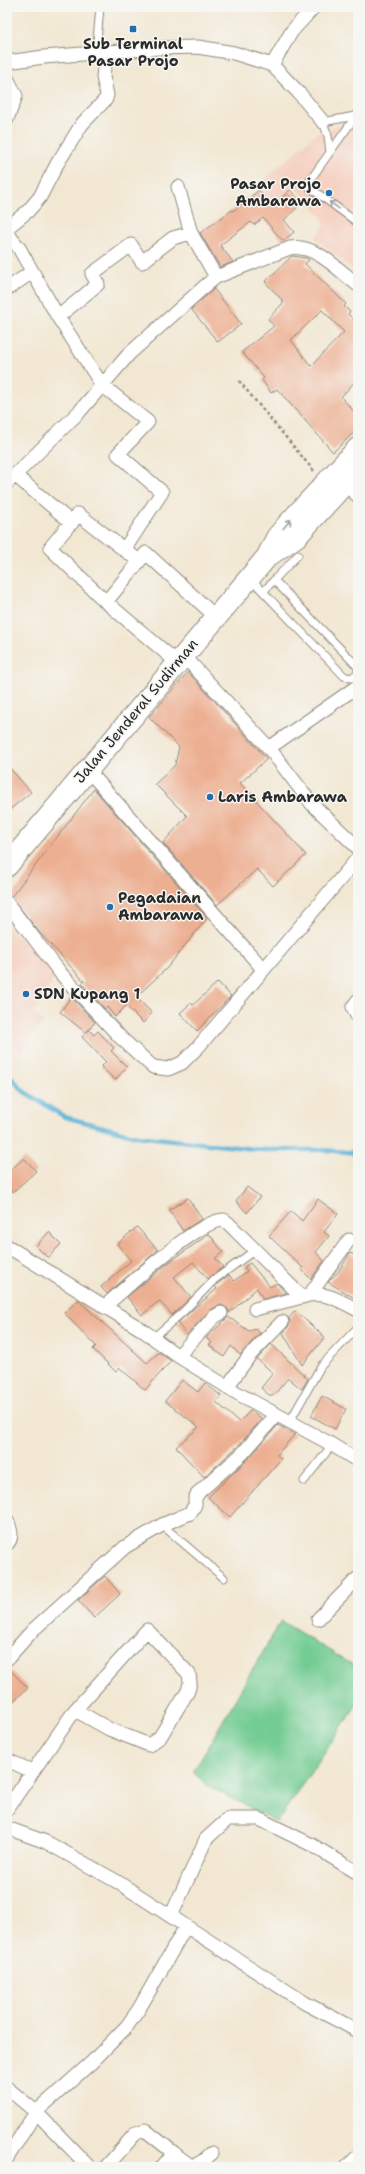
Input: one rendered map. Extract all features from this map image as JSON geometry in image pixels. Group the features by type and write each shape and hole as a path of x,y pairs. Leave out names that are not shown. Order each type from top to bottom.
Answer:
{"main road":[{"name":"Jalan Jenderal Sudirman","path":"7,866 216,617 256,584 277,537 287,525 346,483 358,448"}],"street":[{"path":"272,66 292,31 314,7"},
{"path":"7,62 101,52 198,47 234,53 272,66 299,93 323,122"},
{"path":"7,228 28,211 40,197 57,164 82,124 106,99 107,95 103,77 101,52"},
{"path":"7,78 16,96 7,119"},
{"path":"178,187 191,233 216,277"},
{"path":"7,233 19,248 58,317 102,386 148,422 118,454 162,492 124,550"},
{"path":"58,317 98,284 92,274 131,245 142,262 173,238 191,233"},
{"path":"72,522 11,480 102,386 129,354 216,277 290,248 298,247 315,252 358,285"},
{"path":"7,289 32,272"},
{"path":"140,561 78,514 50,548 106,602 181,659 268,748 312,804 358,848"},
{"path":"106,602 146,553 216,617"},
{"path":"268,748 358,686"},
{"path":"87,769 263,969"},
{"path":"7,903 62,974 121,1038 153,1067 168,1070 182,1063 199,1046 358,858"},
{"path":"358,1000 353,1008 358,1018"},
{"path":"104,1307 159,1258 217,1220 224,1220 255,1250 307,1295"},
{"path":"307,1295 349,1240"},
{"path":"7,1246 227,1387 358,1461"},
{"path":"255,1309 307,1295 327,1295 358,1310"},
{"path":"178,1356 214,1317 221,1313"},
{"path":"227,1387 250,1355 282,1322"},
{"path":"7,1659 33,1630 125,1547 162,1525 190,1513 195,1505 195,1498 199,1492 243,1453 276,1414"},
{"path":"7,1520 11,1531 10,1541 7,1544"},
{"path":"318,1619 358,1578"},
{"path":"7,1809 75,1710 147,1630 189,1674 190,1683 188,1691 160,1737 149,1745 109,1729 75,1710"},
{"path":"7,1760 32,1771"},
{"path":"171,1916 206,1839 228,1819 259,1819 312,1845 358,1873"},
{"path":"7,1828 46,1842 116,1881 305,2003 358,2031"},
{"path":"7,2158 36,2112 92,2062 127,2026 186,1926"},
{"path":"7,2088 36,2112 89,2167"},
{"path":"106,2167 136,2133 141,2130 145,2130 189,2165 194,2166 202,2163 212,2153"},
{"path":"162,2167 174,2153"},
{"path":"347,2167 358,2156"}],"lane":[{"path":"100,7 101,52"},
{"path":"330,152 328,136 323,122 357,114"},
{"path":"357,114 309,180 310,187 358,223"},
{"path":"256,584 274,580 298,555"},
{"path":"274,580 358,667"},
{"path":"256,584 344,676 351,678 357,674 358,671"},
{"path":"152,1338 183,1312 214,1280 255,1250"},
{"path":"290,1422 321,1366 358,1327"},
{"path":"304,1481 332,1445"},
{"path":"162,1525 224,1578"}],"path":[{"path":"239,381 346,483"}],"shaded area":[{"name":"Pasar Projo Ambarawa","path":"358,103 358,274 315,238 324,226 322,218 308,200 293,186 274,203 259,184 317,133 342,124"},
{"name":"SDN Kupang 1","path":"7,926 57,975 33,1013 44,1022 21,1052 7,1041"}],"green space":[{"path":"281,1621 358,1668 358,1703 277,1822 207,1785 193,1772"}],"building":[{"path":"259,190 272,206 290,190 302,203 284,220 294,232 283,241 263,218 254,225 251,222 220,245 233,262 220,267 200,233 232,210 233,211"},
{"path":"292,256 306,258 309,260 305,264 346,304 344,306 350,312 348,314 355,321 358,319 358,378 341,397 358,416 358,429 333,452 277,389 271,393 262,380 264,378 242,352 274,326 268,319 284,302 265,282","holes":["322,310 344,332 311,366 291,340"]},
{"path":"214,289 241,324 218,342 191,309"},
{"name":"Laris Ambarawa","path":"188,672 267,759 240,783 306,855 273,886 257,869 217,905 163,843 187,816 155,784 175,765 179,747 149,717"},
{"path":"7,765 31,792 7,812"},
{"name":"Pegadaian Ambarawa","path":"94,789 207,918 167,968 136,997 152,1013 143,1023 126,1006 115,1017 107,1007 105,1009 82,984 84,981 40,933 11,897"},
{"path":"218,982 231,996 197,1031 180,1013 191,1003 193,1005"},
{"path":"71,997 95,1022 86,1033 60,1012"},
{"path":"89,1030 94,1035 98,1031 114,1048 111,1051 127,1067 115,1080 101,1067 106,1062 82,1037"},
{"path":"24,1158 36,1171 13,1192 7,1185 7,1173"},
{"path":"247,1187 260,1197 247,1213 236,1201"},
{"path":"188,1198 202,1219 183,1231 169,1210"},
{"path":"318,1199 338,1214 324,1232 329,1236 316,1252 324,1261 311,1279 301,1269 303,1268 269,1236 291,1211 302,1221"},
{"path":"137,1227 158,1250 107,1294 101,1287 131,1261 117,1244"},
{"path":"49,1232 61,1244 48,1258 36,1246"},
{"path":"209,1234 223,1252 215,1258 223,1267 208,1279 193,1262 174,1277 191,1297 172,1315 159,1301 142,1315 127,1297 168,1263"},
{"path":"350,1253 358,1257 358,1300 328,1282 339,1271"},
{"path":"250,1263 270,1287 277,1283 286,1293 263,1299 257,1288 229,1313 228,1309 221,1305 210,1310 187,1335 177,1323 217,1289 215,1286 217,1284 229,1275 234,1281 247,1271 244,1267"},
{"path":"78,1300 147,1363 159,1352 171,1361 145,1390 120,1368 116,1372 93,1349 96,1346 64,1313"},
{"path":"295,1311 325,1337 302,1365 283,1333 290,1324 289,1318"},
{"path":"228,1317 249,1331 256,1329 260,1333 240,1355 231,1346 224,1357 209,1345 212,1343 206,1338"},
{"path":"271,1344 308,1379 302,1389 288,1378 274,1395 269,1395 261,1388 273,1373 257,1359"},
{"path":"182,1380 198,1392 205,1383 221,1396 216,1402 239,1422 251,1410 262,1419 237,1447 204,1477 176,1447 199,1427 165,1401"},
{"path":"322,1396 346,1409 335,1429 311,1416"},
{"path":"278,1425 295,1434 277,1455 281,1459 230,1517 208,1497 249,1458"},
{"path":"105,1576 120,1594 94,1618 78,1600"},
{"path":"7,1667 28,1688 7,1707"}],"waterway":[{"path":"7,1075 11,1077 23,1091 65,1117 137,1136 263,1150 323,1150 358,1153"}],"place":[{"name":"Sub Terminal Pasar Projo","path":"133,29"},
{"name":"Pasar Projo Ambarawa","path":"329,193"},
{"name":"Laris Ambarawa","path":"210,797"},
{"name":"Pegadaian Ambarawa","path":"110,907"},
{"name":"SDN Kupang 1","path":"26,994"}]}
